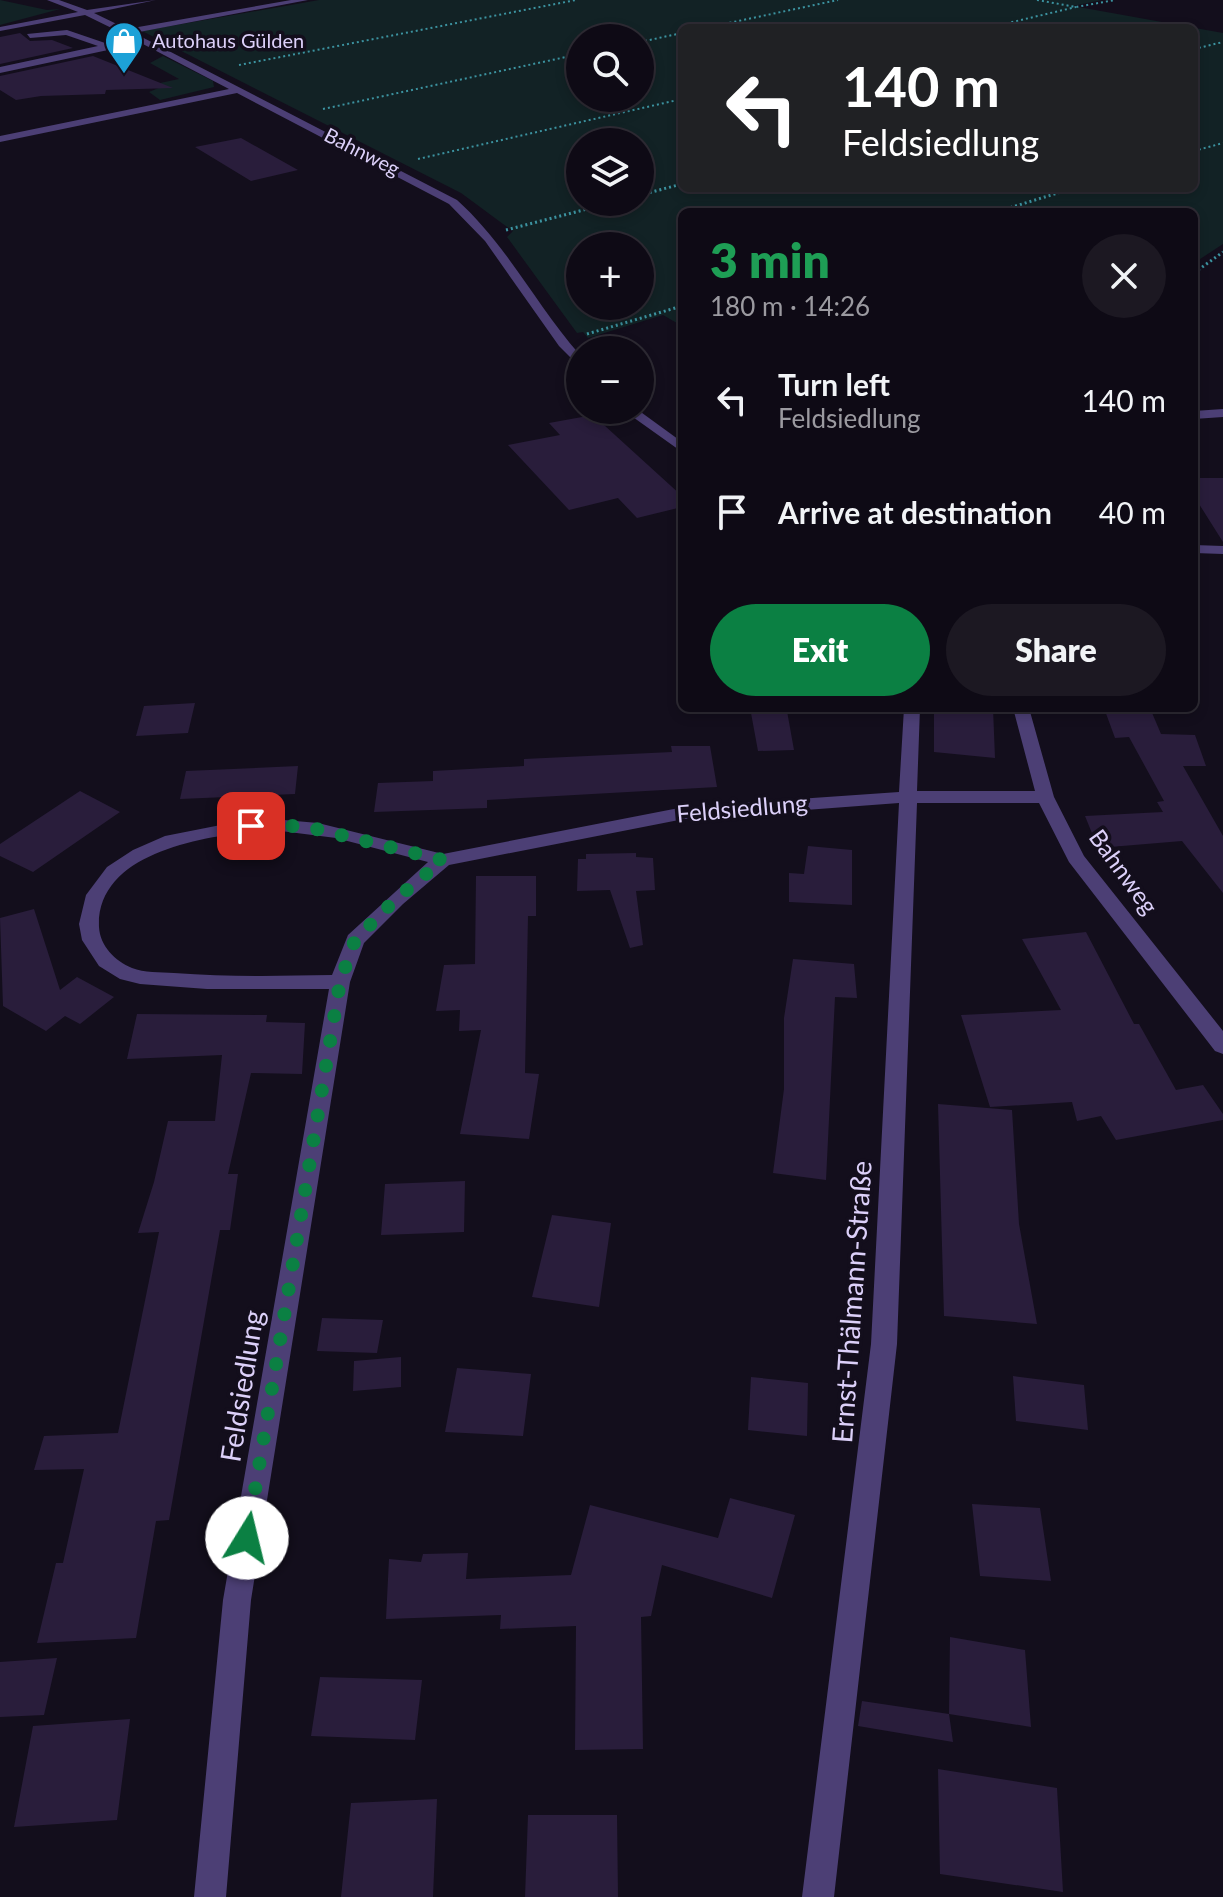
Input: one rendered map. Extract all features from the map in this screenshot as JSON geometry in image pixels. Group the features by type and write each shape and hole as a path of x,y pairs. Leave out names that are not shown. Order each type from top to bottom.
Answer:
{"street":[{"name":"Bahnweg","path":"51,0 126,32 436,191 488,234 566,348"},
{"path":"0,29 152,0"},
{"path":"126,32 304,0"},
{"path":"29,36 67,32 107,47"},
{"path":"0,70 142,40"},
{"path":"0,139 238,90"},
{"path":"1198,415 1223,413"},
{"path":"649,424 678,445"},
{"path":"1198,549 1223,550"},
{"name":"Ernst-Thälmann-Straße","path":"818,1897 884,1344 912,712"},
{"name":"Bahnweg","path":"1022,712 1045,797 1076,858 1223,1046"},
{"name":"Feldsiedlung","path":"340,982 203,983 129,975 107,963 93,946 89,924 92,906 117,866 175,840 228,828 276,824 304,826 443,860 684,813 910,797 1045,797"},
{"name":"Feldsiedlung","path":"210,1897 237,1600 340,982 355,940 396,899 443,860"}],"path":[{"path":"204,72 576,0"},
{"path":"724,24 838,0"},
{"path":"1037,0 1076,7"},
{"path":"1004,24 1115,0"},
{"path":"654,39 678,34"},
{"path":"1198,48 1223,42"},
{"path":"290,115 566,57"},
{"path":"387,166 678,100"},
{"path":"1198,150 1223,143"},
{"path":"654,191 678,185"},
{"path":"1009,208 1061,192"},
{"path":"488,234 566,214"},
{"path":"1198,270 1223,252"},
{"path":"559,340 678,307"}],"shaded area":[{"path":"0,0 47,10 60,9 0,25"},
{"path":"319,0 1102,0 1073,6 1173,24 678,24 678,192 1198,192 1198,28 1223,33 1223,244 1198,260 1198,208 678,208 678,324 663,315 654,318 654,232 566,232 566,318 507,237 513,231 461,193 142,31"},
{"path":"163,56 213,81 214,87 160,100 149,92 161,87 160,83 179,79 150,63"},
{"path":"568,320 647,320 595,336 577,333"}],"building":[{"path":"20,33 30,41 52,40 73,48 0,64 0,37"},
{"path":"93,56 173,88 106,90 105,94 16,100 0,90 0,76"},
{"path":"241,138 298,170 251,181 195,147"},
{"path":"566,420 566,424 603,424 678,492 678,508 637,518 618,498 569,510 508,445 560,435 549,423"},
{"path":"1198,478 1223,478 1223,542 1198,502"},
{"path":"195,703 188,733 136,736 144,706"},
{"path":"787,712 794,750 758,751 751,713"},
{"path":"934,712 993,712 995,758 934,752"},
{"path":"1105,712 1152,712 1161,734 1195,735 1206,766 1183,766 1223,836 1223,893 1182,841 1098,848 1085,816 1163,812 1157,802 1164,801 1129,737 1115,738"},
{"path":"671,746 710,746 717,787 487,800 487,808 374,812 378,783 433,781 433,771 524,766 524,759 672,752"},
{"path":"298,766 295,794 180,799 186,771"},
{"path":"80,791 120,812 33,872 0,856 0,844"},
{"path":"808,846 852,850 852,905 789,902 789,873 804,874"},
{"path":"636,853 636,857 653,858 655,890 636,891 643,945 630,948 610,890 577,891 578,859 586,859 586,854"},
{"path":"476,876 536,876 536,916 528,916 525,1073 539,1074 529,1139 460,1134 481,1030 459,1031 460,1010 436,1011 444,965 475,964"},
{"path":"34,909 60,990 77,977 114,997 80,1024 65,1016 46,1031 3,1006 0,918"},
{"path":"1086,932 1134,1024 1139,1024 1176,1090 1203,1085 1223,1114 1223,1120 1116,1140 1101,1116 1077,1121 1072,1102 990,1107 961,1015 1061,1010 1022,939"},
{"path":"793,959 854,964 857,998 835,997 826,1180 773,1173 784,1089 784,1018"},
{"path":"137,1014 267,1015 266,1022 305,1023 302,1074 251,1073 228,1174 238,1174 230,1230 220,1230 169,1520 156,1521 136,1638 37,1643 56,1563 63,1563 84,1469 34,1470 44,1436 118,1433 159,1232 138,1233 168,1121 215,1121 222,1055 127,1059"},
{"path":"938,1104 1012,1110 1019,1224 1037,1324 944,1316"},
{"path":"465,1181 464,1232 381,1235 385,1184"},
{"path":"552,1215 611,1223 599,1307 532,1297"},
{"path":"322,1318 383,1320 377,1353 317,1351"},
{"path":"401,1357 401,1387 353,1391 354,1361"},
{"path":"457,1368 531,1374 523,1436 445,1432"},
{"path":"1013,1376 1084,1385 1088,1430 1016,1421"},
{"path":"751,1377 808,1383 807,1436 748,1430"},
{"path":"730,1498 795,1515 772,1598 662,1565 651,1616 641,1617 643,1749 575,1750 576,1626 500,1629 501,1615 386,1619 389,1559 421,1562 423,1554 468,1553 466,1579 571,1575 590,1505 718,1538"},
{"path":"972,1504 1040,1508 1051,1581 980,1576"},
{"path":"950,1637 1025,1650 1031,1727 949,1714"},
{"path":"57,1658 44,1715 0,1717 0,1662"},
{"path":"320,1677 422,1680 415,1740 311,1736"},
{"path":"862,1701 949,1714 953,1742 858,1726"},
{"path":"130,1719 117,1820 14,1827 33,1726"},
{"path":"938,1769 1057,1788 1063,1892 940,1874"},
{"path":"437,1799 433,1897 341,1897 351,1803"},
{"path":"528,1815 617,1815 618,1897 525,1897"}],"place":[{"name":"Autohaus Gülden","path":"124,75"}],"route":[{"path":"247,1538 340,982 355,940 396,899 443,860 304,826 251,826"}]}
